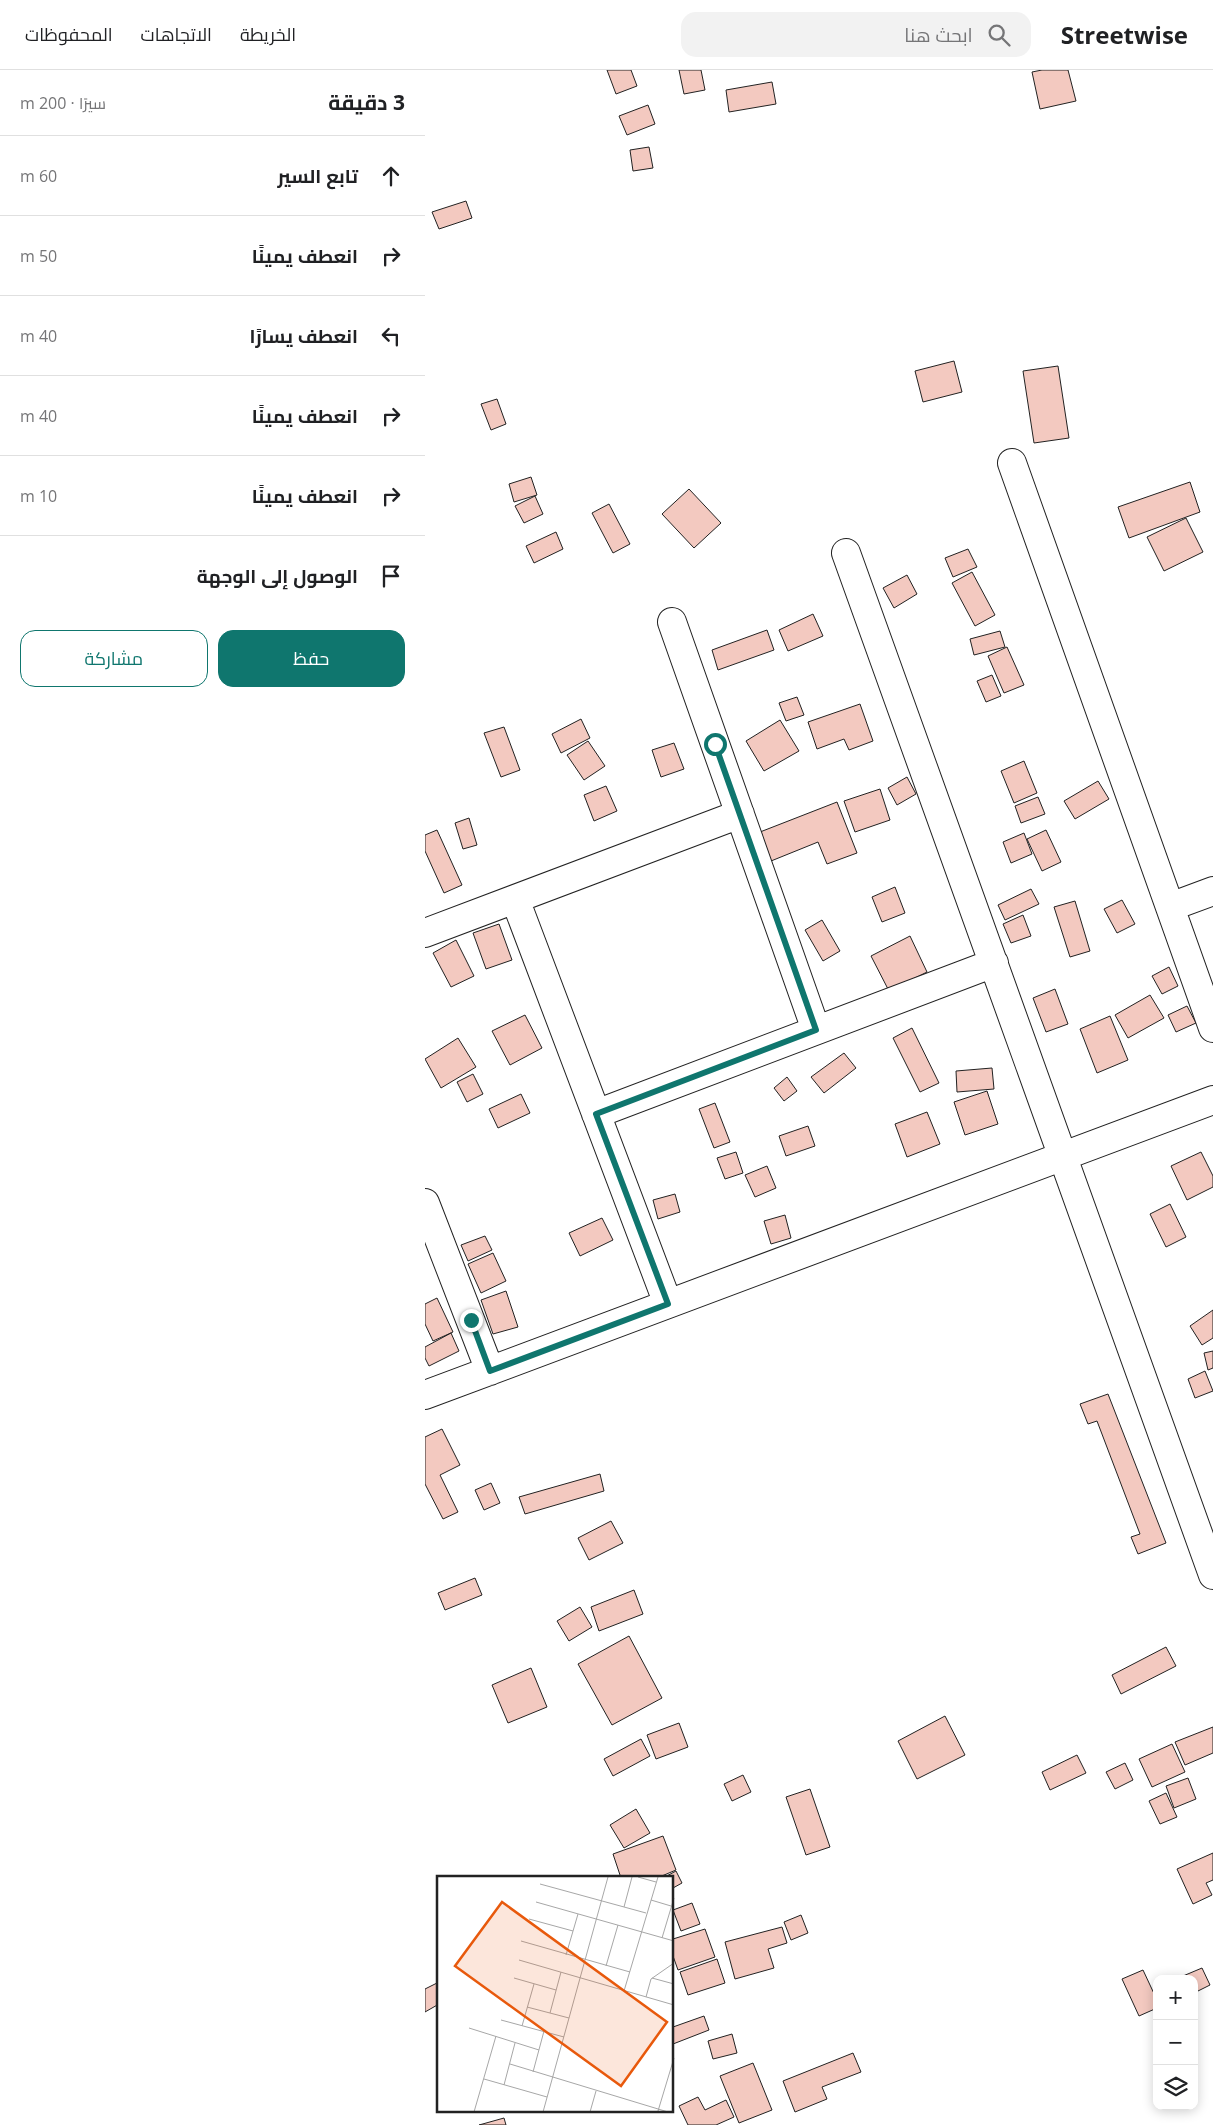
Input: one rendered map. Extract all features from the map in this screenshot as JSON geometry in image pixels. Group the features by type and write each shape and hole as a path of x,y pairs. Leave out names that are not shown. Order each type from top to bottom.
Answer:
{"street":[{"path":"1012,462 1213,1028"},
{"path":"846,553 1213,1575"},
{"path":"672,622 816,1030"},
{"path":"425,933 740,814"},
{"path":"1170,907 1213,891"},
{"path":"515,899 668,1304"},
{"path":"596,1114 994,963"},
{"path":"425,1395 1213,1100"},
{"path":"425,1203 490,1371"}],"building":[{"path":"607,70 631,70 637,86 616,94"},
{"path":"679,70 701,70 705,90 684,94"},
{"path":"1068,70 1076,101 1040,109 1032,72"},
{"path":"772,82 776,104 729,112 726,90"},
{"path":"648,105 655,124 627,135 619,116"},
{"path":"649,147 653,168 633,171 630,150"},
{"path":"466,201 472,218 439,229 432,212"},
{"path":"954,361 962,392 923,402 915,371"},
{"path":"1058,366 1069,438 1034,443 1023,371"},
{"path":"497,399 506,424 491,430 481,404"},
{"path":"531,477 537,495 514,502 509,484"},
{"path":"1190,482 1200,512 1129,538 1118,507"},
{"path":"689,489 721,523 694,548 662,514"},
{"path":"535,496 543,514 524,523 515,506"},
{"path":"609,504 630,544 613,553 592,513"},
{"path":"1186,518 1203,552 1164,571 1147,537"},
{"path":"556,532 563,549 534,563 526,546"},
{"path":"968,549 977,567 953,577 945,558"},
{"path":"972,572 995,615 975,626 952,583"},
{"path":"907,575 917,594 894,608 883,588"},
{"path":"813,614 823,636 788,651 779,630"},
{"path":"767,630 774,650 718,670 712,650"},
{"path":"1000,631 1005,647 974,655 970,639"},
{"path":"1007,647 1024,685 1004,693 988,656"},
{"path":"992,675 1001,696 986,702 977,681"},
{"path":"797,697 804,715 786,721 779,703"},
{"path":"860,704 873,741 849,750 844,739 817,749 808,722"},
{"path":"581,719 590,738 561,753 552,734"},
{"path":"780,720 799,751 764,771 746,741"},
{"path":"504,727 520,770 501,777 484,733"},
{"path":"588,741 605,766 584,780 567,755"},
{"path":"674,743 684,769 661,777 652,750"},
{"path":"1024,761 1037,793 1014,803 1001,771"},
{"path":"907,777 916,794 897,805 888,788"},
{"path":"1098,781 1109,799 1075,819 1064,801"},
{"path":"606,786 617,811 594,821 584,795"},
{"path":"880,789 890,820 855,832 844,801"},
{"path":"1038,797 1045,814 1021,823 1015,806"},
{"path":"837,802 857,853 827,864 818,842 771,861 760,832"},
{"path":"469,818 477,845 463,849 455,823"},
{"path":"437,830 462,885 444,893 425,851 425,835"},
{"path":"1046,830 1061,862 1042,871 1027,839"},
{"path":"1024,833 1032,854 1011,863 1003,842"},
{"path":"895,887 905,913 882,922 872,897"},
{"path":"1031,889 1039,904 1005,920 998,905"},
{"path":"1122,900 1135,924 1117,933 1104,909"},
{"path":"1075,901 1090,951 1070,957 1054,907"},
{"path":"1023,915 1031,936 1011,943 1003,924"},
{"path":"822,920 840,951 823,961 805,930"},
{"path":"499,924 512,960 486,969 473,933"},
{"path":"910,936 927,972 889,991 871,956"},
{"path":"456,940 474,976 451,987 433,953"},
{"path":"1169,967 1178,986 1162,994 1152,976"},
{"path":"1055,989 1068,1024 1046,1032 1033,998"},
{"path":"1150,995 1164,1018 1128,1038 1115,1015"},
{"path":"1187,1006 1196,1023 1176,1032 1168,1015"},
{"path":"525,1015 542,1048 510,1065 492,1031"},
{"path":"1110,1016 1128,1060 1097,1073 1080,1029"},
{"path":"912,1028 939,1083 920,1092 893,1038"},
{"path":"458,1038 476,1067 441,1088 425,1059"},
{"path":"844,1053 856,1068 824,1093 811,1077"},
{"path":"992,1068 994,1089 957,1092 956,1071"},
{"path":"473,1074 483,1094 467,1102 457,1082"},
{"path":"787,1077 797,1091 784,1101 774,1088"},
{"path":"987,1091 998,1124 965,1135 954,1102"},
{"path":"521,1094 530,1113 498,1128 489,1109"},
{"path":"715,1103 730,1142 714,1148 699,1109"},
{"path":"927,1112 940,1144 907,1157 895,1124"},
{"path":"808,1126 815,1146 786,1156 779,1136"},
{"path":"736,1152 743,1173 725,1179 717,1158"},
{"path":"1201,1152 1213,1176 1213,1187 1187,1200 1171,1166"},
{"path":"767,1166 776,1188 755,1197 745,1175"},
{"path":"675,1194 680,1212 658,1219 653,1200"},
{"path":"1170,1204 1186,1237 1166,1247 1150,1214"},
{"path":"785,1215 791,1238 771,1244 764,1221"},
{"path":"602,1218 613,1240 580,1256 569,1233"},
{"path":"485,1236 492,1250 468,1261 461,1245"},
{"path":"493,1253 506,1281 481,1293 468,1264"},
{"path":"506,1291 518,1327 493,1334 481,1300"},
{"path":"437,1298 453,1332 433,1341 425,1324 425,1304"},
{"path":"1213,1310 1213,1338 1202,1345 1190,1326"},
{"path":"451,1333 459,1351 429,1366 425,1358 425,1347"},
{"path":"1213,1351 1213,1368 1208,1370 1204,1353"},
{"path":"1205,1371 1213,1391 1195,1398 1188,1379"},
{"path":"1108,1394 1166,1543 1138,1554 1131,1537 1140,1534 1097,1421 1088,1424 1080,1404"},
{"path":"442,1429 460,1465 440,1475 458,1512 443,1519 425,1484 425,1437"},
{"path":"600,1474 604,1491 525,1514 519,1497"},
{"path":"491,1483 500,1503 484,1510 475,1490"},
{"path":"611,1521 623,1543 589,1560 578,1538"},
{"path":"475,1578 482,1595 445,1610 438,1593"},
{"path":"634,1590 643,1614 599,1631 591,1607"},
{"path":"580,1607 592,1627 569,1641 557,1621"},
{"path":"629,1636 662,1698 612,1725 578,1664"},
{"path":"1166,1647 1176,1666 1121,1694 1112,1675"},
{"path":"531,1668 547,1707 508,1723 492,1685"},
{"path":"945,1716 965,1755 917,1779 898,1741"},
{"path":"679,1723 688,1747 656,1759 647,1735"},
{"path":"1213,1727 1213,1753 1185,1765 1175,1742"},
{"path":"641,1739 650,1756 613,1776 604,1759"},
{"path":"1172,1744 1185,1772 1152,1787 1139,1759"},
{"path":"1077,1755 1086,1773 1050,1790 1042,1772"},
{"path":"1125,1763 1133,1780 1115,1789 1106,1772"},
{"path":"743,1775 751,1792 732,1801 724,1784"},
{"path":"1188,1778 1196,1799 1174,1808 1166,1786"},
{"path":"810,1789 830,1847 806,1855 786,1797"},
{"path":"1166,1793 1177,1817 1160,1824 1149,1801"},
{"path":"636,1809 650,1833 624,1848 610,1825"},
{"path":"663,1836 676,1870 662,1876 620,1876 613,1854"},
{"path":"1213,1853 1213,1880 1206,1883 1212,1895 1193,1904 1177,1869"},
{"path":"676,1871 682,1883 674,1887 674,1876 667,1876"},
{"path":"692,1903 700,1924 681,1931 674,1910"},
{"path":"801,1915 808,1933 791,1940 784,1922"},
{"path":"782,1927 787,1943 768,1949 774,1968 735,1979 725,1942"},
{"path":"705,1929 715,1957 678,1970 674,1959 674,1939"},
{"path":"717,1959 725,1983 688,1995 680,1972"},
{"path":"1202,1968 1210,1985 1198,1991 1198,1975 1185,1975"},
{"path":"1143,1970 1153,1991 1153,2010 1139,2016 1122,1979"},
{"path":"437,1983 437,2005 425,2012 425,1989"},
{"path":"704,2016 709,2030 674,2044 674,2027"},
{"path":"732,2034 737,2053 713,2059 708,2041"},
{"path":"853,2053 861,2072 822,2087 827,2099 795,2112 783,2081"},
{"path":"753,2063 772,2110 739,2123 720,2076"},
{"path":"698,2097 705,2110 726,2100 734,2117 716,2125 688,2125 679,2106"},
{"path":"504,2118 506,2125 479,2125"}],"route":[{"path":"471,1320 490,1371 668,1304 596,1114 816,1030 715,744"}]}
